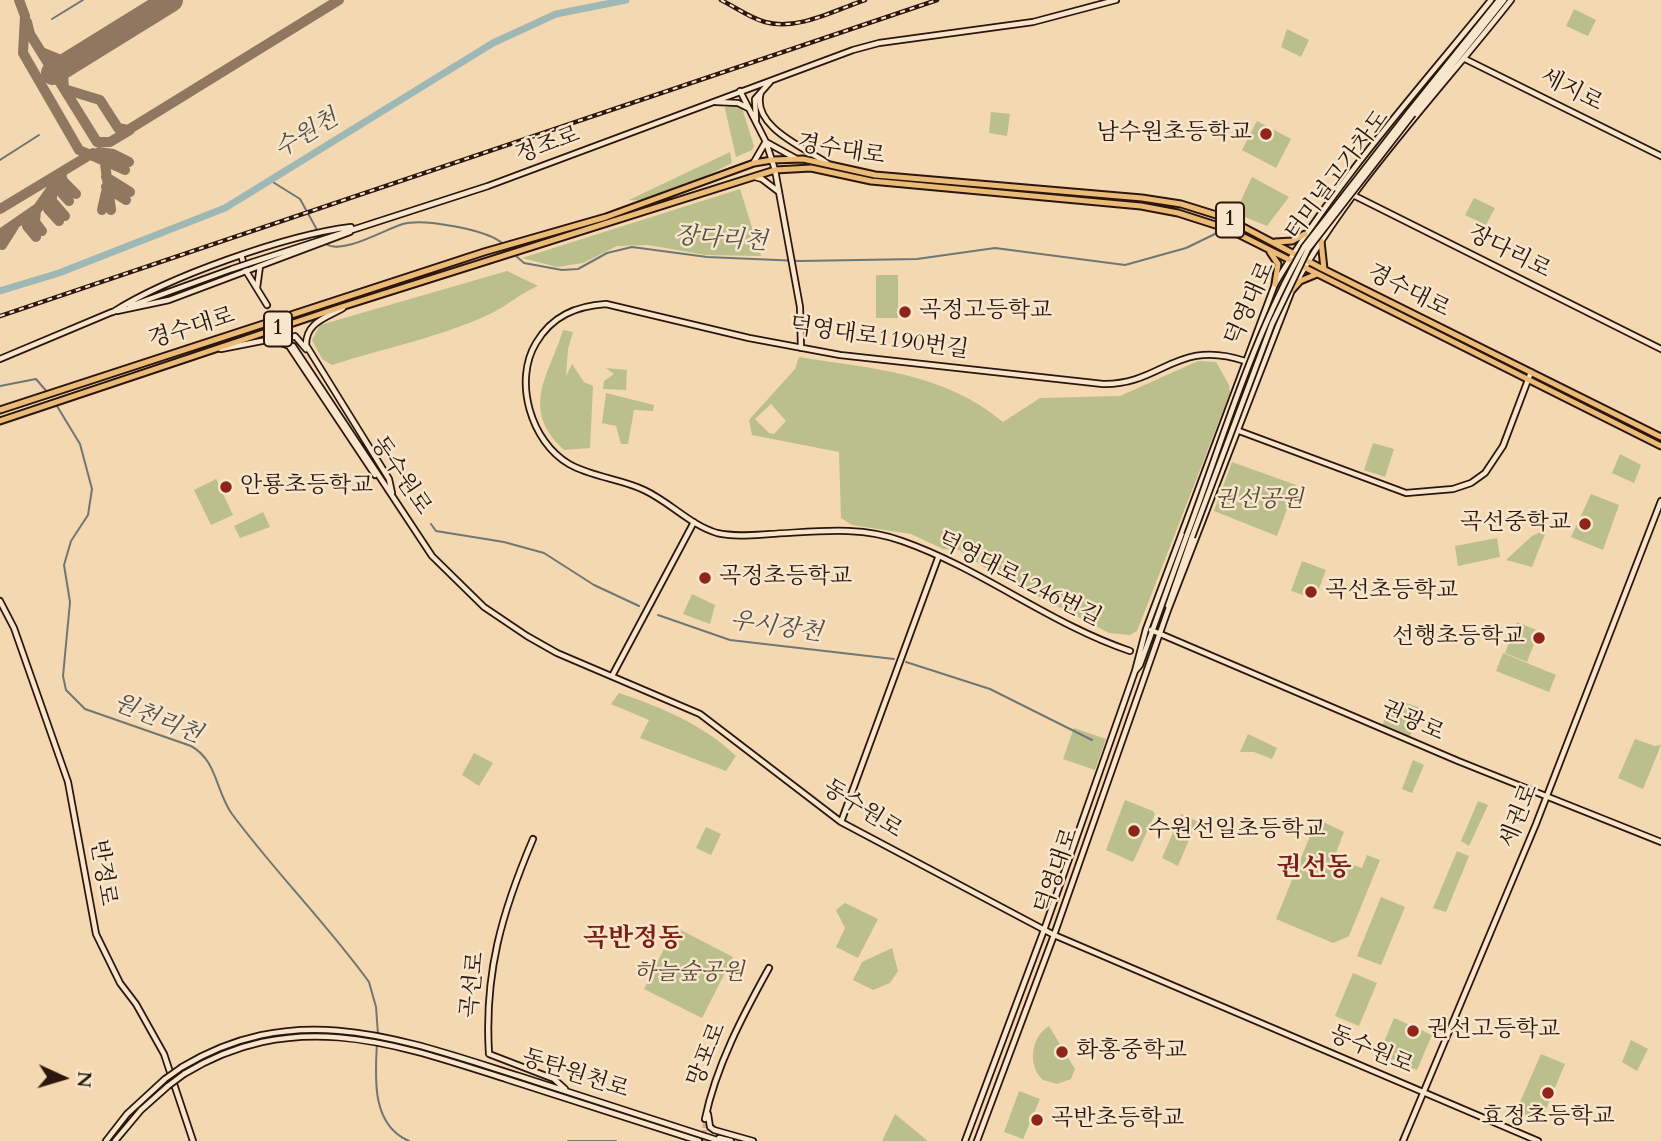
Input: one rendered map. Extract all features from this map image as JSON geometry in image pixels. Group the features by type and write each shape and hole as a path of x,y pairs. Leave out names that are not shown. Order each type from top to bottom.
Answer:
{"main road":[{"name":"정조로","path":"0,359 113,312 232,269 488,186 740,91 880,43 1033,22 1116,0"},
{"name":"덕영대로","path":"1135,671 1134,663 1140,646 1275,284 1305,234 1491,0"},
{"path":"1433,87 1502,0"},
{"name":"덕영대로","path":"977,1141 1054,935 1168,610 1292,290 1321,241 1511,0"},
{"name":"세지로","path":"1465,59 1661,156"},
{"path":"1433,87 1439,64"},
{"path":"1433,87 1452,75"},
{"path":"757,124 755,99 772,80"},
{"name":"터미널고가차도","path":"1189,536 1267,322 1292,269 1304,247 1433,87"},
{"path":"740,91 766,142 775,170 800,307 801,348"},
{"path":"761,92 759,104 770,123 783,136 829,164"},
{"path":"712,102 738,103 748,108"},
{"path":"766,142 799,159"},
{"path":"754,163 766,142"},
{"name":"경수대로","path":"0,410 484,252 618,213 754,163 799,159 875,174 1142,198 1204,209 1661,437"},
{"name":"경수대로","path":"0,421 145,370 524,251 750,176 775,170 811,168 870,181 1141,206 1203,220 1269,249 1661,446"},
{"path":"750,176 762,179 779,192"},
{"name":"장다리로","path":"1340,189 1661,349"},
{"path":"1274,242 1292,241 1305,234"},
{"path":"113,312 138,296 241,256 318,240"},
{"path":"113,312 169,300 260,266 318,240"},
{"path":"1321,241 1324,269"},
{"path":"1269,249 1278,264 1275,284"},
{"path":"241,256 246,271 267,305"},
{"path":"257,289 260,266"},
{"path":"1292,290 1300,281 1317,274"},
{"path":"234,276 242,275 253,282"},
{"path":"309,352 306,338 315,322 351,304"},
{"name":"덕영대로1190번길","path":"528,357 555,320 587,305 606,304 840,355 1103,384 1129,382 1201,353 1227,355 1245,361"},
{"path":"291,346 287,340 295,336 309,352 389,479 393,498"},
{"path":"218,349 272,338 291,346"},
{"name":"동수원로","path":"291,346 432,556 484,607 557,653 700,714 841,822 1044,930 1538,1141"},
{"name":"덕영대로1246번길","path":"528,357 525,375 527,402 537,427 558,457 571,465 646,491 694,522 718,533 745,535 848,530 901,540 1007,589 1086,635 1130,651"},
{"path":"1222,425 1383,486 1422,494 1471,483 1485,473 1503,446 1531,372"},
{"name":"세권로","path":"1403,1141 1547,796 1661,501"},
{"path":"612,676 694,522"},
{"name":"덕영대로","path":"1168,610 1189,536"},
{"name":"덕영대로","path":"965,1141 1044,930 1135,671 1140,665 1189,536"},
{"path":"841,822 938,558"},
{"name":"반정로","path":"0,601 15,628 68,782 96,934 120,983 148,1022 164,1054 193,1141"},
{"name":"권광로","path":"1152,630 1458,761 1661,842"},
{"path":"1134,663 1130,651 1140,646"},
{"name":"곡선로","path":"533,839 507,899 494,953 487,1009 489,1054 554,1079 567,1091"},
{"name":"망포로","path":"705,1119 707,1107 745,1011 769,968"},
{"name":"동탄원천로","path":"106,1141 127,1114 182,1067 212,1051 267,1033 302,1028 341,1029 419,1044 720,1141"},
{"name":"동탄원천로","path":"115,1141 141,1110 184,1074 212,1059 266,1040 301,1035 341,1036 418,1051 697,1141"},
{"path":"707,1107 709,1127 753,1141"},
{"path":"680,1127 732,1141"}],"green space":[{"path":"1574,9 1596,20 1588,36 1566,26"},
{"path":"1287,29 1309,40 1301,57 1281,47"},
{"path":"725,107 742,108 754,146 752,150 736,157"},
{"path":"991,112 1010,114 1007,136 989,133"},
{"path":"1257,121 1291,139 1276,168 1242,150"},
{"path":"730,152 732,163 709,174 666,193 629,200"},
{"path":"1252,177 1289,197 1267,226 1235,213"},
{"path":"740,189 761,256 706,255 648,245 617,246 583,263 557,267 522,258"},
{"path":"1474,198 1495,208 1486,225 1465,215"},
{"path":"507,271 538,286 492,313 453,329 332,365 322,359 312,340 320,325"},
{"path":"876,275 898,275 898,318 876,318"},
{"path":"563,330 573,332 568,349 566,376 572,364 584,382 593,386 590,448 564,450 550,435 543,420 541,392"},
{"path":"799,357 906,375 956,392 1003,422 1040,398 1120,396 1198,361 1216,362 1229,385 1230,393 1137,631 1130,635 1109,633 991,572 959,550 943,549 911,534 852,525 841,518 839,452 752,435 749,420 795,369","holes":["771,404 786,421 774,434 769,433 755,419"]},
{"path":"606,368 627,370 626,390 603,389 604,381 614,374"},
{"path":"606,393 654,405 653,411 634,410 628,444 621,444 616,426 602,423"},
{"path":"1373,443 1394,449 1385,477 1364,470"},
{"path":"1620,454 1641,465 1634,483 1612,473"},
{"name":"권선공원","path":"1232,462 1296,485 1277,536 1214,511"},
{"path":"216,479 233,515 211,525 194,490"},
{"path":"1591,494 1619,505 1603,550 1571,537"},
{"path":"263,512 270,527 240,538 234,526"},
{"path":"1547,529 1532,567 1506,560 1532,536"},
{"path":"1497,538 1500,557 1458,566 1455,546"},
{"path":"1302,561 1326,570 1315,599 1291,591"},
{"path":"692,594 715,605 710,624 683,614"},
{"path":"1517,622 1539,631 1527,662 1505,653"},
{"path":"1503,653 1556,675 1549,692 1496,671"},
{"path":"619,693 650,704 696,726 736,756 726,771 640,738 649,720 611,704"},
{"path":"1393,698 1420,708 1410,737 1382,726"},
{"path":"1074,728 1106,739 1095,770 1063,759"},
{"path":"1248,734 1277,748 1272,759 1254,752 1240,752"},
{"path":"1635,739 1655,746 1661,745 1643,789 1618,778"},
{"path":"474,753 493,763 479,786 462,775"},
{"path":"1413,760 1424,765 1412,793 1402,789"},
{"path":"1125,800 1155,814 1133,862 1106,850"},
{"path":"1478,801 1488,805 1469,846 1461,841"},
{"path":"1181,814 1197,821 1178,866 1162,858"},
{"path":"1317,819 1344,832 1334,858 1362,868 1367,855 1380,860 1349,936 1333,943 1276,919"},
{"path":"706,827 721,834 711,855 696,848"},
{"path":"1457,851 1469,856 1446,912 1433,908"},
{"path":"1381,897 1405,907 1381,965 1357,956"},
{"path":"845,903 878,919 858,958 836,947 845,928 836,910"},
{"name":"하늘숲공원","path":"675,927 733,957 702,1018 644,989"},
{"path":"892,948 898,971 890,983 873,990 853,980 862,962"},
{"path":"1353,973 1377,983 1359,1026 1335,1016"},
{"path":"1394,1018 1432,1035 1417,1070 1379,1054"},
{"path":"1049,1026 1075,1069 1071,1079 1057,1084 1043,1080 1033,1059 1038,1037"},
{"path":"1631,1040 1648,1049 1637,1071 1622,1062"},
{"path":"1541,1054 1565,1064 1540,1123 1516,1111"},
{"path":"1019,1091 1040,1099 1023,1139 1004,1132"},
{"path":"895,1114 928,1141 882,1141"}],"waterway":[{"path":"52,19 83,0"},
{"name":"수원천","path":"0,291 59,273 225,208 493,43 556,14 626,0"},
{"path":"0,160 39,135"},
{"name":"장다리천","path":"268,179 300,199 321,237"},
{"name":"장다리천","path":"326,244 333,247 353,244 412,223 440,224 470,230 503,244"},
{"name":"장다리천","path":"507,248 524,263 562,270 578,269 607,253 632,247 707,257 800,261 917,259 995,248 1125,265 1186,248 1217,233"},
{"name":"원천리천","path":"0,386 36,379 48,393"},
{"name":"원천리천","path":"57,406 80,444 92,489 88,515 71,541 64,565 70,602 63,676 66,690 85,709 191,746 200,752 211,768 232,814 369,982 376,1007 378,1034"},
{"name":"우시장천","path":"431,524 436,531 504,542 544,553 594,585 639,606"},
{"name":"우시장천","path":"658,615 730,640 894,659"},
{"name":"우시장천","path":"906,662 990,689 1092,740"},
{"name":"원천리천","path":"377,1043 376,1085 382,1112 397,1134 409,1141"},
{"name":"원천리천","path":"568,1141 616,1141"}],"taxiway":[{"path":"19,0 25,16 23,53 79,150 125,170"},
{"path":"41,52 68,63 63,74 64,89 100,100 118,128 128,130 339,0"},
{"path":"27,22 30,34 97,142 110,142 130,130"},
{"path":"99,152 113,154 129,162"},
{"path":"0,209 93,153"},
{"path":"104,156 111,210"},
{"path":"61,174 63,181 76,194"},
{"path":"0,234 38,208 62,174"},
{"path":"106,177 130,192"},
{"path":"57,182 58,189 69,201"},
{"path":"106,187 126,200"},
{"path":"52,192 52,201 65,216"},
{"path":"102,210 106,192"},
{"path":"48,198 48,209 59,221"},
{"path":"36,210 35,222 42,231"},
{"path":"28,217 27,226 36,237"},
{"path":"2,245 14,226"}],"runway":[{"path":"53,73 171,0"}],"tunnel":[{"path":"267,305 293,346"},
{"path":"704,1141 705,1119"}],"railway":[{"path":"721,0 754,18 778,24 803,22 865,0"},
{"path":"0,316 937,0"}],"place":[{"name":"남수원초등학교","path":"1266,134"},
{"name":"곡정고등학교","path":"905,312"},
{"name":"안룡초등학교","path":"226,487"},
{"name":"곡선중학교","path":"1585,524"},
{"name":"곡정초등학교","path":"705,578"},
{"name":"곡선초등학교","path":"1311,592"},
{"name":"선행초등학교","path":"1539,638"},
{"name":"수원선일초등학교","path":"1134,831"},
{"name":"권선고등학교","path":"1413,1031"},
{"name":"화홍중학교","path":"1062,1052"},
{"name":"효정초등학교","path":"1548,1093"},
{"name":"곡반초등학교","path":"1037,1120"}],"district":[{"name":"권선동","path":"1314,869"},
{"name":"곡반정동","path":"633,940"}]}
